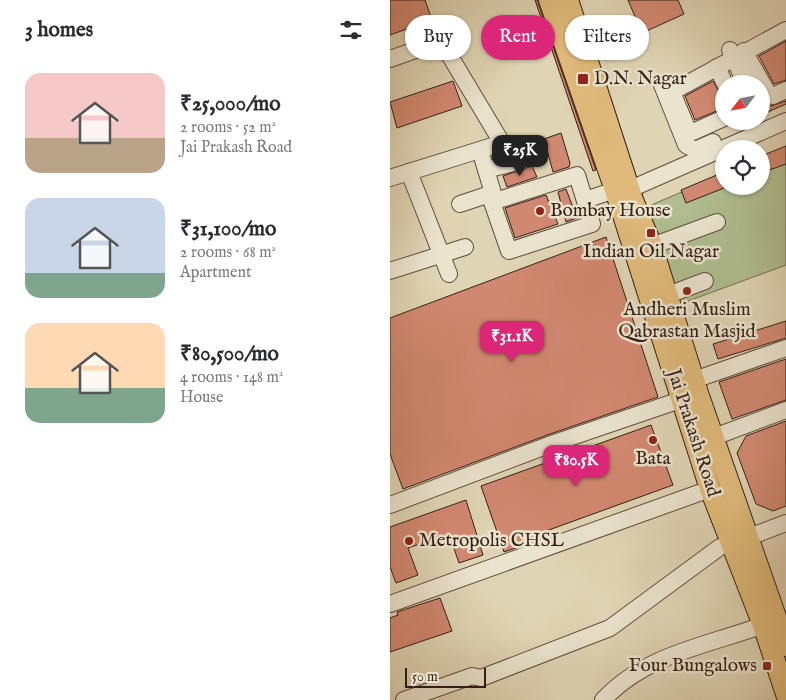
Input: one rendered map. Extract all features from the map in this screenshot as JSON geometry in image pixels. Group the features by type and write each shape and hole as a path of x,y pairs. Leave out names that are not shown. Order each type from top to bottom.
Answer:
{"main road":[{"name":"Jai Prakash Road","path":"548,0 622,196 692,391 714,437 786,646"},
{"name":"Jai Prakash Road","path":"568,0 622,196 652,246 668,295 692,391 710,489 775,617 786,694"}],"street":[{"path":"715,122 693,132 688,130 672,96 674,90 717,68 736,52 786,30"},
{"path":"390,59 441,41 502,143"},
{"path":"736,52 743,75"},
{"path":"736,52 769,95 772,96 786,90"},
{"path":"717,68 720,75"},
{"path":"662,85 686,145 690,148 696,150 753,130"},
{"path":"770,122 786,111"},
{"path":"770,125 786,121"},
{"path":"770,127 786,130"},
{"path":"657,184 757,130"},
{"path":"751,140 760,130"},
{"path":"390,178 502,143 517,144 528,157 521,162 486,170"},
{"path":"460,204 493,193 480,150"},
{"path":"584,200 622,196 715,161"},
{"path":"409,172 449,274"},
{"path":"577,175 584,200 592,224 509,251 492,202 577,175"},
{"path":"652,246 717,222"},
{"path":"390,271 465,247"},
{"path":"668,295 705,281"},
{"path":"390,505 692,391 786,348"},
{"path":"714,437 786,410"},
{"path":"390,604 710,489"},
{"path":"749,537 786,523"},
{"path":"404,700 472,676 481,678 610,628 720,547"},
{"path":"603,700 626,678 658,660 775,617"}],"green space":[{"path":"786,148 786,265 680,304 644,208 715,178 715,195 770,195 770,155"}],"building":[{"path":"390,0 425,0 430,15 405,15 405,30 390,35"},
{"path":"535,0 537,0 542,15 540,15"},
{"path":"628,0 678,0 684,14 649,30 649,15 634,15"},
{"path":"786,41 786,80 774,84 759,56"},
{"path":"555,52 596,170 593,171 555,59"},
{"path":"453,81 462,106 397,128 390,102"},
{"path":"713,81 715,85 715,112 695,120 685,96"},
{"path":"786,101 786,104 770,111 770,106"},
{"path":"561,133 570,163 569,167 553,172 544,139"},
{"path":"786,146 786,164 770,170 770,152"},
{"path":"532,166 537,177 507,187 503,176"},
{"path":"715,176 715,192 686,203 681,190"},
{"path":"566,189 577,218 566,222 558,192"},
{"path":"546,195 558,224 515,238 505,208"},
{"path":"606,237 658,397 550,434 403,489 390,454 390,318"},
{"path":"786,321 786,338 718,359 713,344"},
{"path":"786,359 786,400 732,419 719,382"},
{"path":"786,421 786,506 773,511 756,504 737,453 746,436"},
{"path":"651,425 673,485 546,531 548,537 504,552 481,486"},
{"name":"Metropolis CHSL","path":"466,500 483,555 459,563 449,534 408,548 418,575 396,583 390,567 390,527"},
{"path":"440,598 452,631 390,652 390,618 398,615 397,612"}],"place":[{"name":"D.N. Nagar","path":"583,79"},
{"name":"Bombay House","path":"540,211"},
{"name":"Indian Oil Nagar","path":"651,233"},
{"name":"Andheri Muslim Qabrastan Masjid","path":"687,291"},
{"name":"Bata","path":"653,440"},
{"name":"Metropolis CHSL","path":"409,541"},
{"name":"Four Bungalows","path":"767,666"}]}
